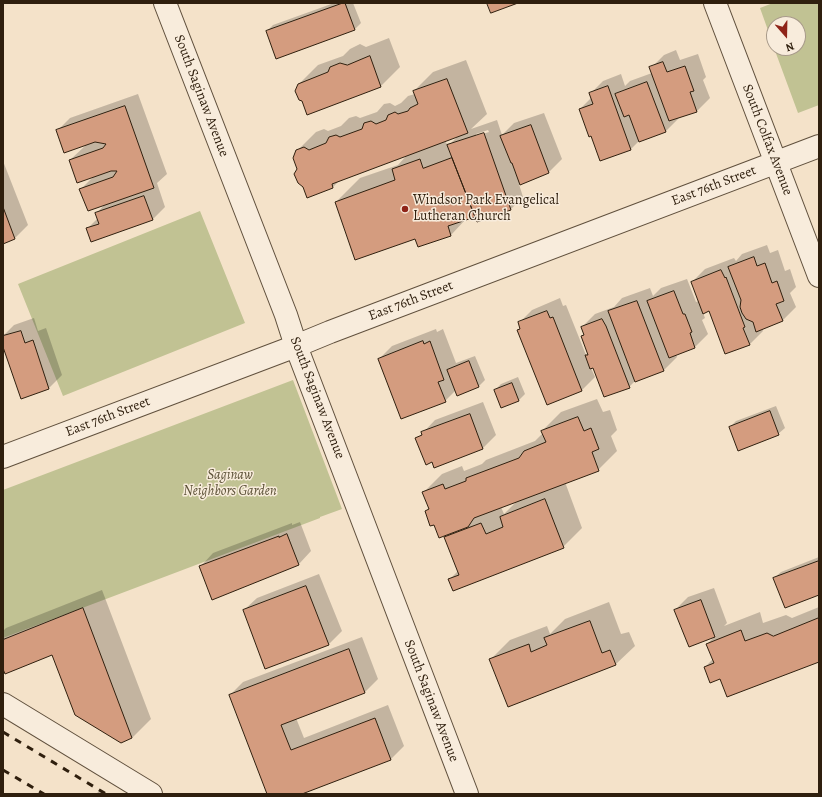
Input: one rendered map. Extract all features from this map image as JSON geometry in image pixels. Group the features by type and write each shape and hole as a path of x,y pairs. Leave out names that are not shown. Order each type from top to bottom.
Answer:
{"street":[{"name":"South Saginaw Avenue","path":"165,3 286,315 296,346 467,794"},
{"name":"South Colfax Avenue","path":"715,3 819,276"},
{"name":"East 76th Street","path":"3,457 819,146"},
{"path":"3,704 150,794"}],"green space":[{"path":"773,3 819,3 819,105 798,113 777,56 806,56 806,16 766,16 766,25 760,8"},
{"path":"200,211 245,323 63,396 18,284"},
{"name":"Saginaw Neighbors Garden","path":"293,380 342,509 3,638 3,490"}],"building":[{"path":"345,3 355,30 276,59 266,31"},
{"path":"487,3 518,3 491,13"},
{"path":"370,56 381,87 307,115 302,101 299,100 295,91 298,84 328,72 330,67 340,63 347,65"},
{"path":"663,62 667,72 685,66 694,91 690,92 697,112 669,121 649,67"},
{"path":"447,79 468,133 332,184 333,188 307,198 303,187 298,183 294,174 297,169 293,158 296,150 304,147 309,150 326,143 329,137 336,135 340,137 362,129 364,123 371,121 376,124 386,120 388,115 395,112 398,114 408,111 410,108 418,104 413,91"},
{"path":"647,82 666,132 639,142 629,115 624,117 615,94"},
{"path":"608,86 631,150 600,161 591,136 589,137 579,109 593,104 589,93"},
{"path":"125,106 154,188 88,211 79,189 113,177 117,171 111,171 77,183 69,160 103,148 106,144 95,142 64,153 56,130"},
{"path":"531,125 549,173 520,185 500,136"},
{"path":"484,133 511,210 477,222 447,145"},
{"name":"Windsor Park Evangelical Lutheran Church","path":"452,158 475,217 448,226 451,236 418,247 415,239 355,260 335,202 395,180 392,169 420,159 423,168"},
{"path":"144,196 153,220 91,242 86,228 99,224 95,213"},
{"path":"3,207 15,239 3,244"},
{"path":"754,257 757,266 765,263 772,283 777,281 784,301 776,304 783,321 756,332 753,322 746,319 742,313 740,307 741,300 728,267"},
{"path":"721,270 725,278 726,277 745,327 743,328 750,345 725,354 709,311 703,314 691,282"},
{"path":"674,291 692,332 690,333 695,348 669,358 647,301"},
{"path":"637,301 664,371 635,382 608,311"},
{"path":"547,311 550,318 553,317 582,391 547,405 517,330 520,329 518,322"},
{"path":"602,319 630,388 604,397 593,368 590,369 585,355 588,355 581,336 584,335 581,327"},
{"path":"21,331 25,343 33,340 49,389 21,399 3,347 3,336"},
{"path":"423,341 424,344 430,341 444,380 438,382 446,402 401,419 378,359"},
{"path":"469,361 479,387 457,396 447,370"},
{"path":"512,383 519,401 501,408 494,390"},
{"path":"770,411 779,435 738,451 729,427"},
{"path":"470,414 483,449 434,468 432,462 426,465 415,438 422,435 421,432"},
{"path":"578,417 584,431 591,428 599,449 592,452 599,471 474,518 468,527 439,538 434,525 430,526 425,511 429,509 422,492 443,484 445,489 466,481 466,478 519,458 524,451 546,442 541,431"},
{"path":"545,499 564,548 453,591 448,579 459,575 444,537 481,523 486,534 503,527 500,517"},
{"path":"287,534 299,565 212,600 199,566"},
{"path":"819,561 819,595 785,608 773,578"},
{"path":"306,586 329,645 265,669 243,610"},
{"path":"701,600 715,637 689,647 674,610"},
{"path":"83,608 132,738 121,743 75,715 52,655 5,674 3,669 3,640"},
{"path":"819,618 819,662 727,697 720,679 710,683 704,667 714,663 706,644 741,630 745,641 767,633 773,636"},
{"path":"590,621 602,653 610,650 616,665 508,707 489,659 529,644 531,652 547,645 544,638"},
{"path":"349,649 365,693 281,725 291,750 375,718 391,760 302,794 267,794 229,695"}],"railway":[{"path":"3,732 106,794"},
{"path":"3,770 44,794"}],"place":[{"name":"Windsor Park Evangelical Lutheran Church","path":"405,209"}]}
